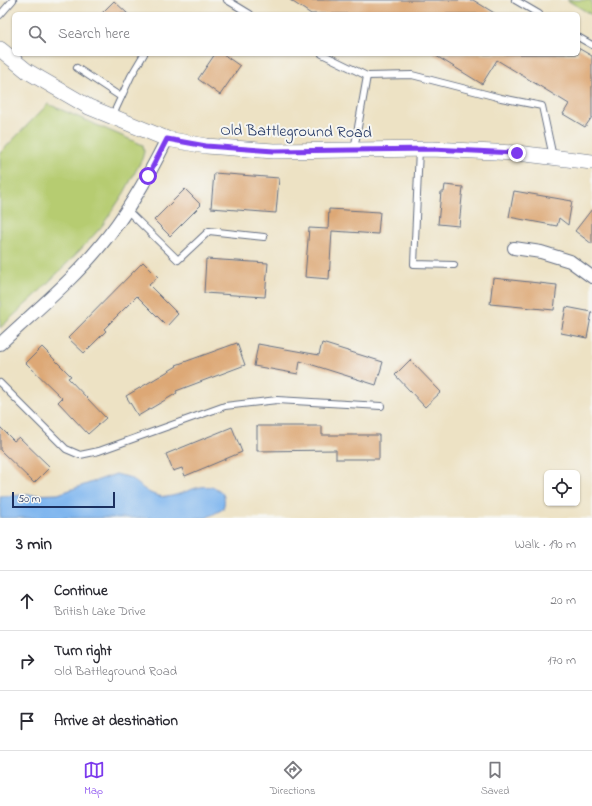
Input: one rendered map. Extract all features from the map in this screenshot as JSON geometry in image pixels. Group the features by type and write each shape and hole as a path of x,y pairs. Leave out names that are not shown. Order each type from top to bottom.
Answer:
{"street":[{"name":"Old Battleground Road","path":"0,49 27,71 89,107 167,139 206,146 274,151 419,149 517,153 592,162"},
{"path":"0,344 76,274 101,246 127,210 148,176 167,139"},
{"path":"514,248 541,252 570,261 592,277"}],"lane":[{"path":"0,15 12,0"},
{"path":"228,0 247,12"},
{"path":"515,0 536,12"},
{"path":"580,38 592,45"},
{"path":"112,117 143,56"},
{"path":"326,56 367,76 412,75 501,98 542,106 553,157"},
{"path":"77,68 121,97"},
{"path":"354,150 367,76"},
{"path":"419,149 414,264 454,265"},
{"path":"127,210 178,260 209,231 264,237"},
{"path":"0,383 66,449 80,454 100,451 225,406 277,400 381,406"}],"green space":[{"path":"567,0 592,0 592,15"},
{"path":"48,104 143,145 144,152 142,159 124,193 102,226 37,294 0,328 0,153"}],"water":[{"path":"116,474 132,479 154,495 166,497 196,488 212,487 219,490 224,496 223,509 206,518 0,518 0,496 58,494"}],"building":[{"path":"290,0 473,0 493,12 308,12"},
{"path":"114,1 126,12 103,12"},
{"path":"580,49 592,56 592,117 585,127 563,114 569,104 497,60 482,84 436,56 580,56"},
{"path":"214,56 226,56 240,66 220,95 198,79"},
{"path":"214,173 279,178 276,213 211,208"},
{"path":"445,185 463,187 459,226 438,224 441,192 444,192"},
{"path":"185,189 201,205 170,236 154,220"},
{"path":"514,191 572,201 568,225 559,218 557,226 509,217"},
{"path":"329,209 380,212 378,234 332,231 329,279 305,277 309,228 328,229"},
{"path":"592,209 592,244 575,231"},
{"path":"206,259 268,263 265,297 204,293"},
{"path":"143,262 158,277 149,285 178,314 167,326 137,296 104,329 106,331 84,353 68,338"},
{"path":"493,278 557,285 554,310 490,304"},
{"path":"566,307 592,312 587,338 561,333"},
{"path":"237,343 245,365 176,391 177,393 138,416 126,396 177,366 176,365"},
{"path":"322,343 383,362 376,385 300,361 298,374 254,366 258,344 319,355"},
{"path":"42,347 71,376 68,378 106,418 88,434 58,402 62,398 26,363"},
{"path":"410,360 441,392 425,407 395,375"},
{"path":"257,426 322,426 322,435 379,435 379,459 336,459 336,450 257,451"},
{"path":"0,427 14,441 19,437 50,467 34,483 0,450"},
{"path":"232,427 242,452 185,476 182,468 173,471 166,454"}],"route":[{"path":"148,176 167,139 206,146 274,151 432,149 517,153"}]}
